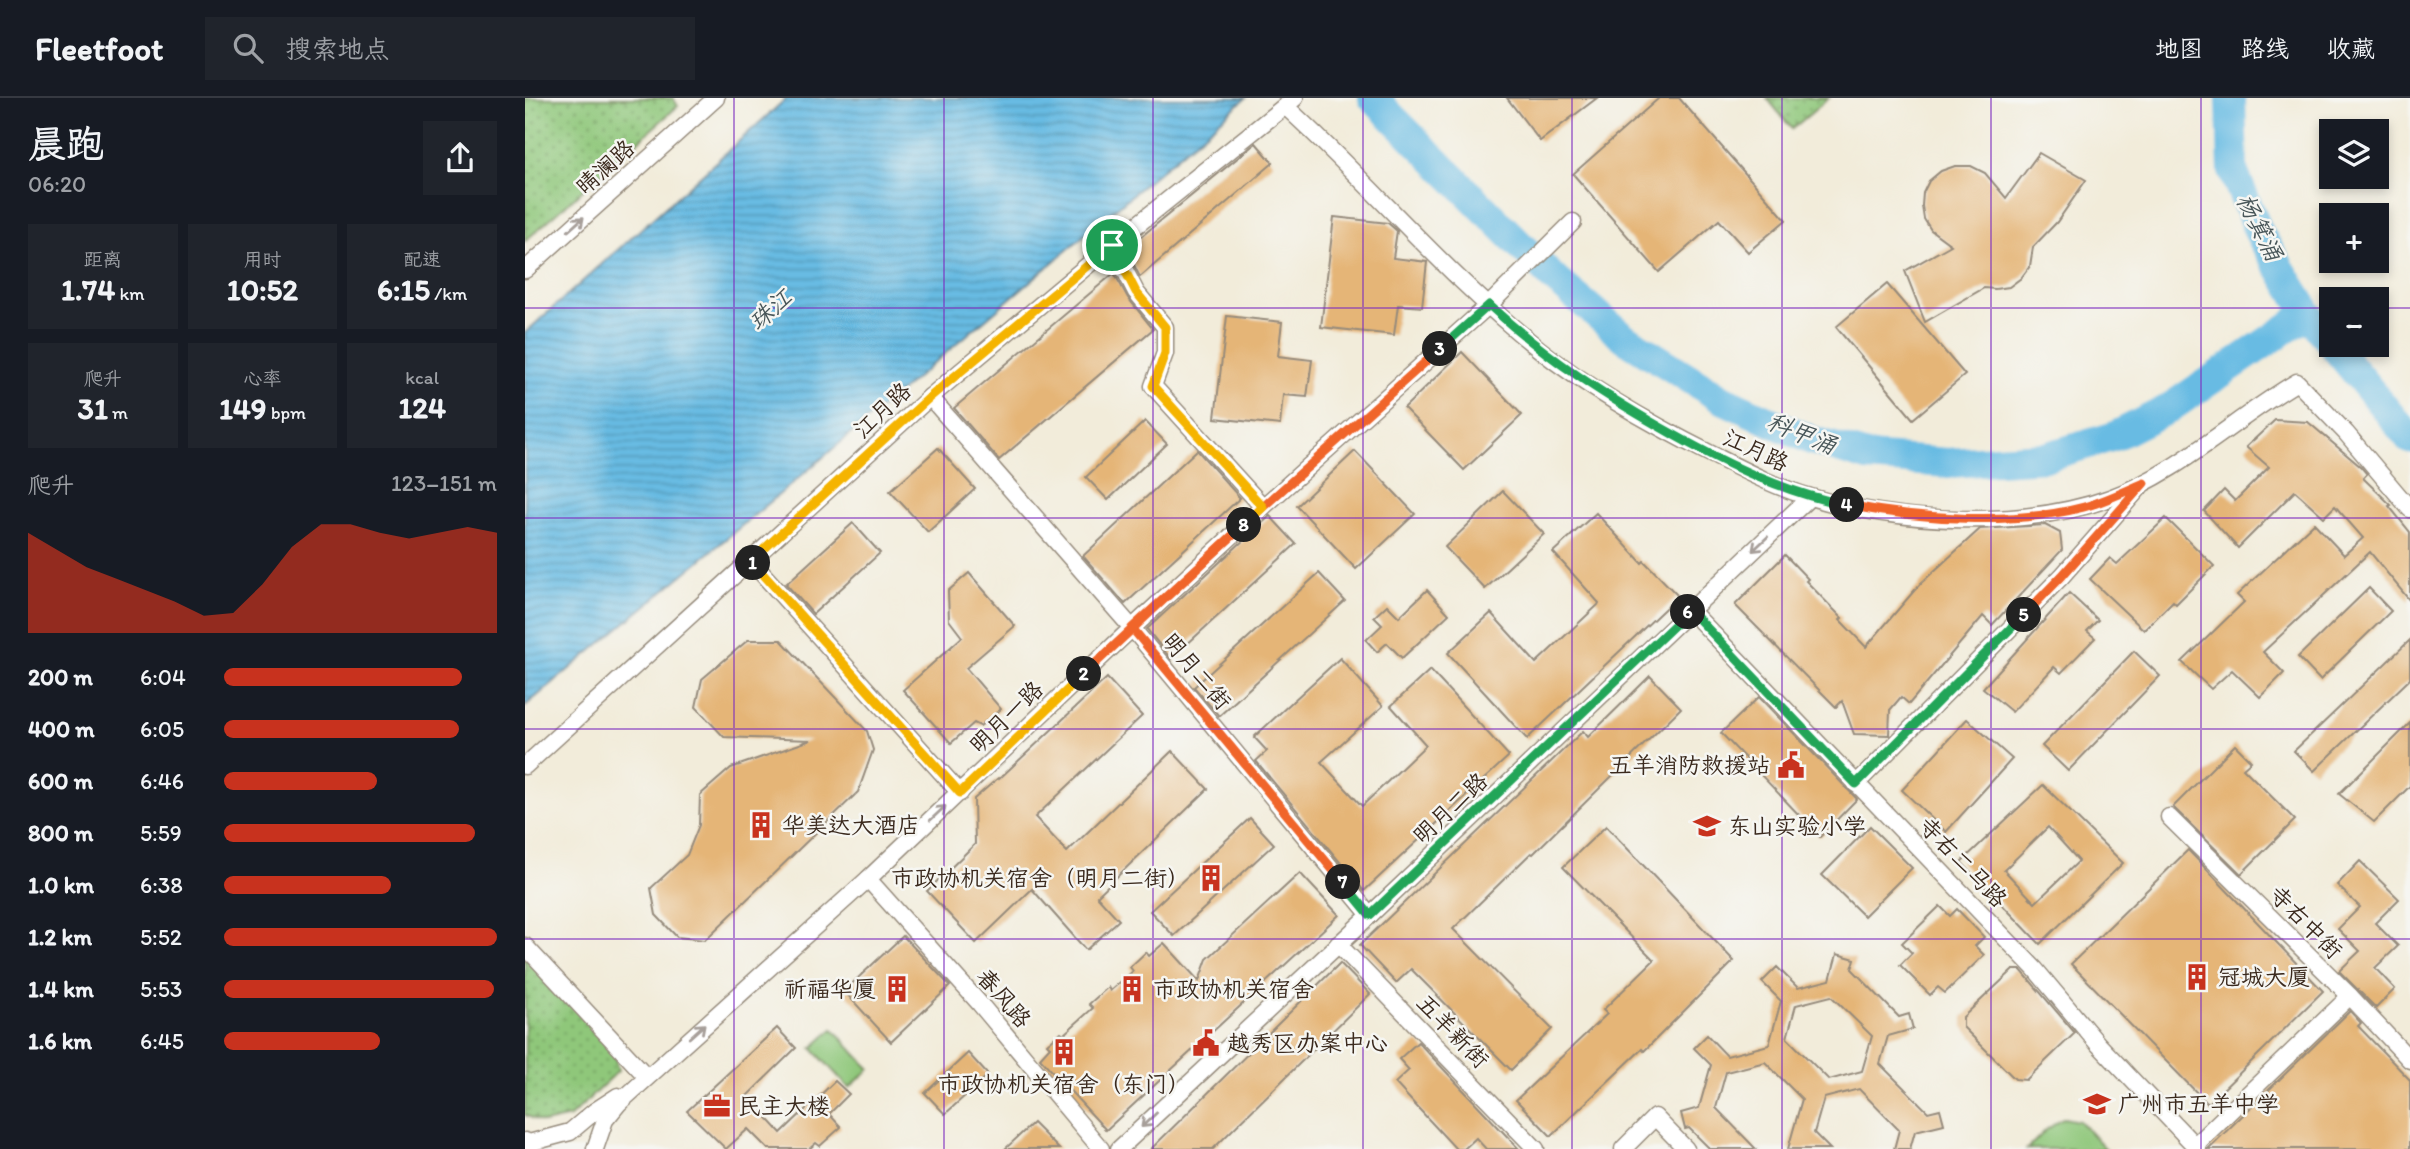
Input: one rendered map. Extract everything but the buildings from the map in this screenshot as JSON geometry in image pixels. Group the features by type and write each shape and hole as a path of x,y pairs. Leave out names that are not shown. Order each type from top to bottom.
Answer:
{"street":[{"name":"晴澜路","path":"525,270 710,100"},
{"name":"江月路","path":"525,766 930,397 1112,245 1290,102 1489,305 1538,348 1627,409 1749,473 1810,497 1910,515 2010,517 2082,507 2144,483 2297,382 2346,433 2410,509"},
{"name":"明月一路","path":"595,1149 605,1120 647,1077 960,793 1263,507 1489,305 1573,222"},
{"path":"1112,245 1136,292 1165,327 1165,353 1153,386 1263,507"},
{"name":"明月二街","path":"930,397 1132,628 1370,915"},
{"path":"1856,784 2062,576 2144,483"},
{"name":"明月二路","path":"1119,1149 1810,497"},
{"path":"751,561 960,793"},
{"name":"寺右二马路","path":"1690,610 2035,969 2098,1044 2197,1147"},
{"name":"寺右中街","path":"2169,817 2350,996 2410,1060"},
{"name":"春风路","path":"868,878 980,1004 1101,1149"},
{"name":"五羊新街","path":"1338,944 1536,1149"},
{"path":"525,946 647,1077"},
{"path":"2197,1147 2350,996"},
{"name":"明月一路","path":"525,1141 529,1143 570,1132 595,1111 647,1077"},
{"path":"1623,1149 1655,1117 1686,1149"}],"green space":[{"path":"525,98 673,98 678,106 525,241"},
{"path":"1767,98 1829,98 1792,129"},
{"path":"525,953 612,1045 618,1071 570,1117 544,1123 525,1115"},
{"path":"833,1029 870,1069 849,1088 812,1048"},
{"path":"2064,1118 2079,1121 2106,1149 2027,1149 2046,1130"}],"water":[{"name":"珠江","path":"787,98 1246,98 781,493 525,706 525,333"}],"waterway":[{"name":"科甲涌","path":"1373,98 1551,276 1625,338 1722,399 1811,440 1867,457 1948,463 2045,457 2115,436 2168,409 2308,314"},
{"name":"杨箕涌","path":"2231,98 2233,171 2260,235 2319,327"},
{"name":"杨箕涌","path":"2343,357 2410,439"}],"place":[{"name":"五羊消防救援站","path":"1791,765"},
{"name":"华美达大酒店","path":"761,825"},
{"name":"东山实验小学","path":"1707,826"},
{"name":"市政协机关宿舍（明月二街）","path":"1211,878"},
{"name":"冠城大厦","path":"2197,977"},
{"name":"祈福华厦","path":"897,989"},
{"name":"市政协机关宿舍","path":"1132,989"},
{"name":"越秀区办案中心","path":"1206,1043"},
{"name":"市政协机关宿舍（东门）","path":"1064,1052"},
{"name":"广州市五羊中学","path":"2097,1104"},
{"name":"民主大楼","path":"717,1106"}],"route":[{"path":"1112,245 930,397 751,561 960,793 1132,628 1263,507 1489,305 1538,348 1627,409 1749,473 1810,497 1910,515 2010,517 2082,507 2144,483 2062,576 1856,784 1690,610 1370,915 1132,628 1198,568 1263,507 1153,386 1165,353 1165,327 1136,292 1112,245"}]}
